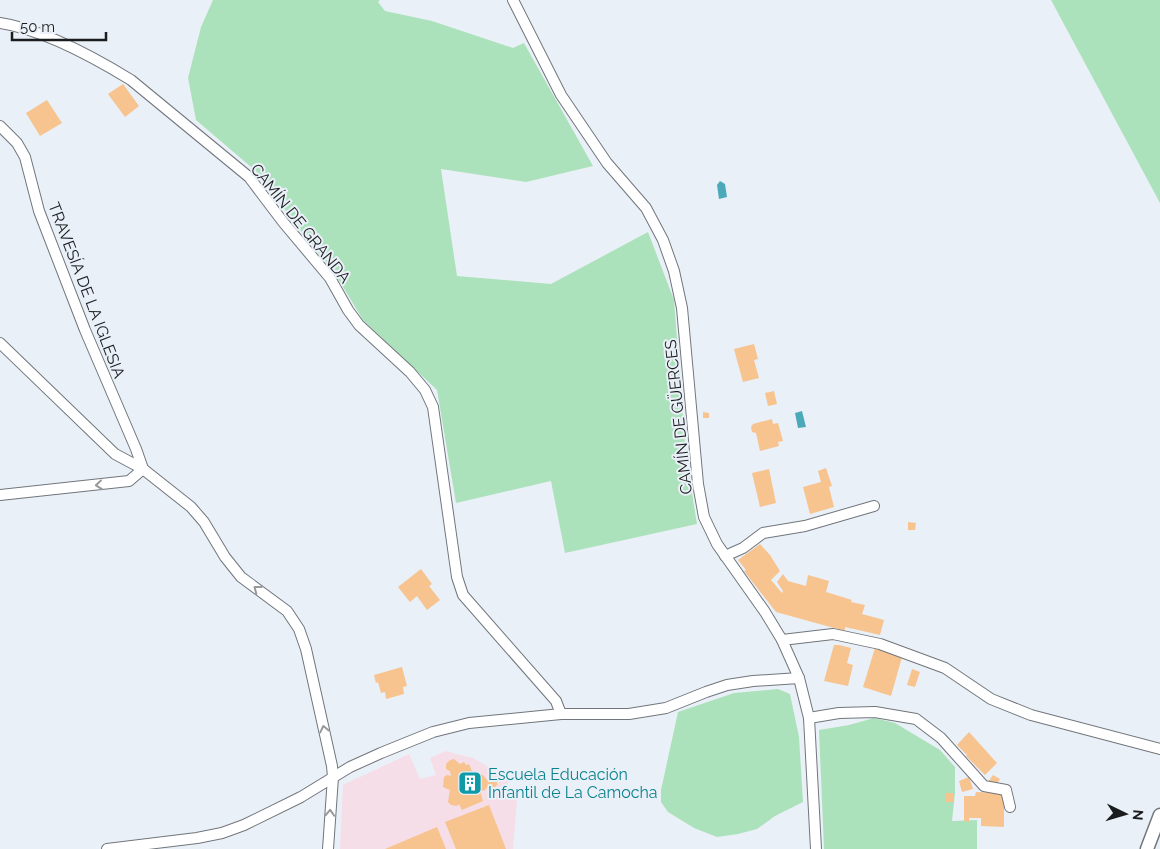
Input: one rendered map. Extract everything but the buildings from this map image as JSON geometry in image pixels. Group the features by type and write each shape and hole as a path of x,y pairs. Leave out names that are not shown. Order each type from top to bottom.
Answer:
{"street":[{"name":"CAMÍN DE GÜERCES","path":"513,0 561,95 606,163 646,208 663,240 674,271 682,308 698,484 704,517 717,544 765,612 782,640 800,678 809,718 816,849"},
{"name":"CAMÍN DE GRANDA","path":"0,24 49,37 110,67 130,80 249,177 282,222 330,278 359,325 410,372 425,390 433,407 457,577 464,594 556,701 561,714"},
{"name":"TRAVESÍA DE LA IGLESIA","path":"0,126 17,143 25,157 39,212 85,330 143,469"},
{"path":"0,343 114,454 143,469 191,507 204,522 225,557 241,577 287,612 299,628 306,649 333,777 328,849"},
{"path":"0,495 129,482 143,469"},
{"path":"725,556 743,548 763,533 805,526 874,506"},
{"path":"782,640 833,634 880,644 945,668 991,699 1031,716 1160,749"},
{"path":"107,849 197,838 244,825 301,797 333,777 381,753 433,732 469,723 561,714 629,714 666,708 727,685 800,678"},
{"path":"809,718 839,713 875,712 916,719 941,738 984,786 1006,790 1010,807"},
{"path":"1146,849 1160,815"}],"shaded area":[{"path":"445,751 473,758 510,779 504,793 508,799 517,799 513,849 340,849 343,785 409,754 420,779 436,775 430,758"}],"green space":[{"path":"213,0 380,0 378,2 385,11 432,21 513,48 524,43 593,166 526,182 441,169 457,276 551,284 648,232 674,300 686,456 697,524 565,553 551,481 456,503 437,390 363,320 334,272 257,172 196,120 188,78 201,27"},
{"path":"1051,0 1160,0 1160,203"},
{"path":"778,689 790,694 799,737 803,802 775,816 757,829 717,837 694,828 668,812 661,802 661,790 678,712 734,693"},
{"path":"874,718 895,723 940,750 955,767 952,821 977,820 977,849 824,849 819,730 849,725"}],"water":[{"path":"720,181 725,184 727,197 719,199 717,185"},
{"path":"802,411 806,427 798,428 795,413"}],"place":[{"name":"Escuela Educación Infantil de La Camocha","path":"470,783"}]}
